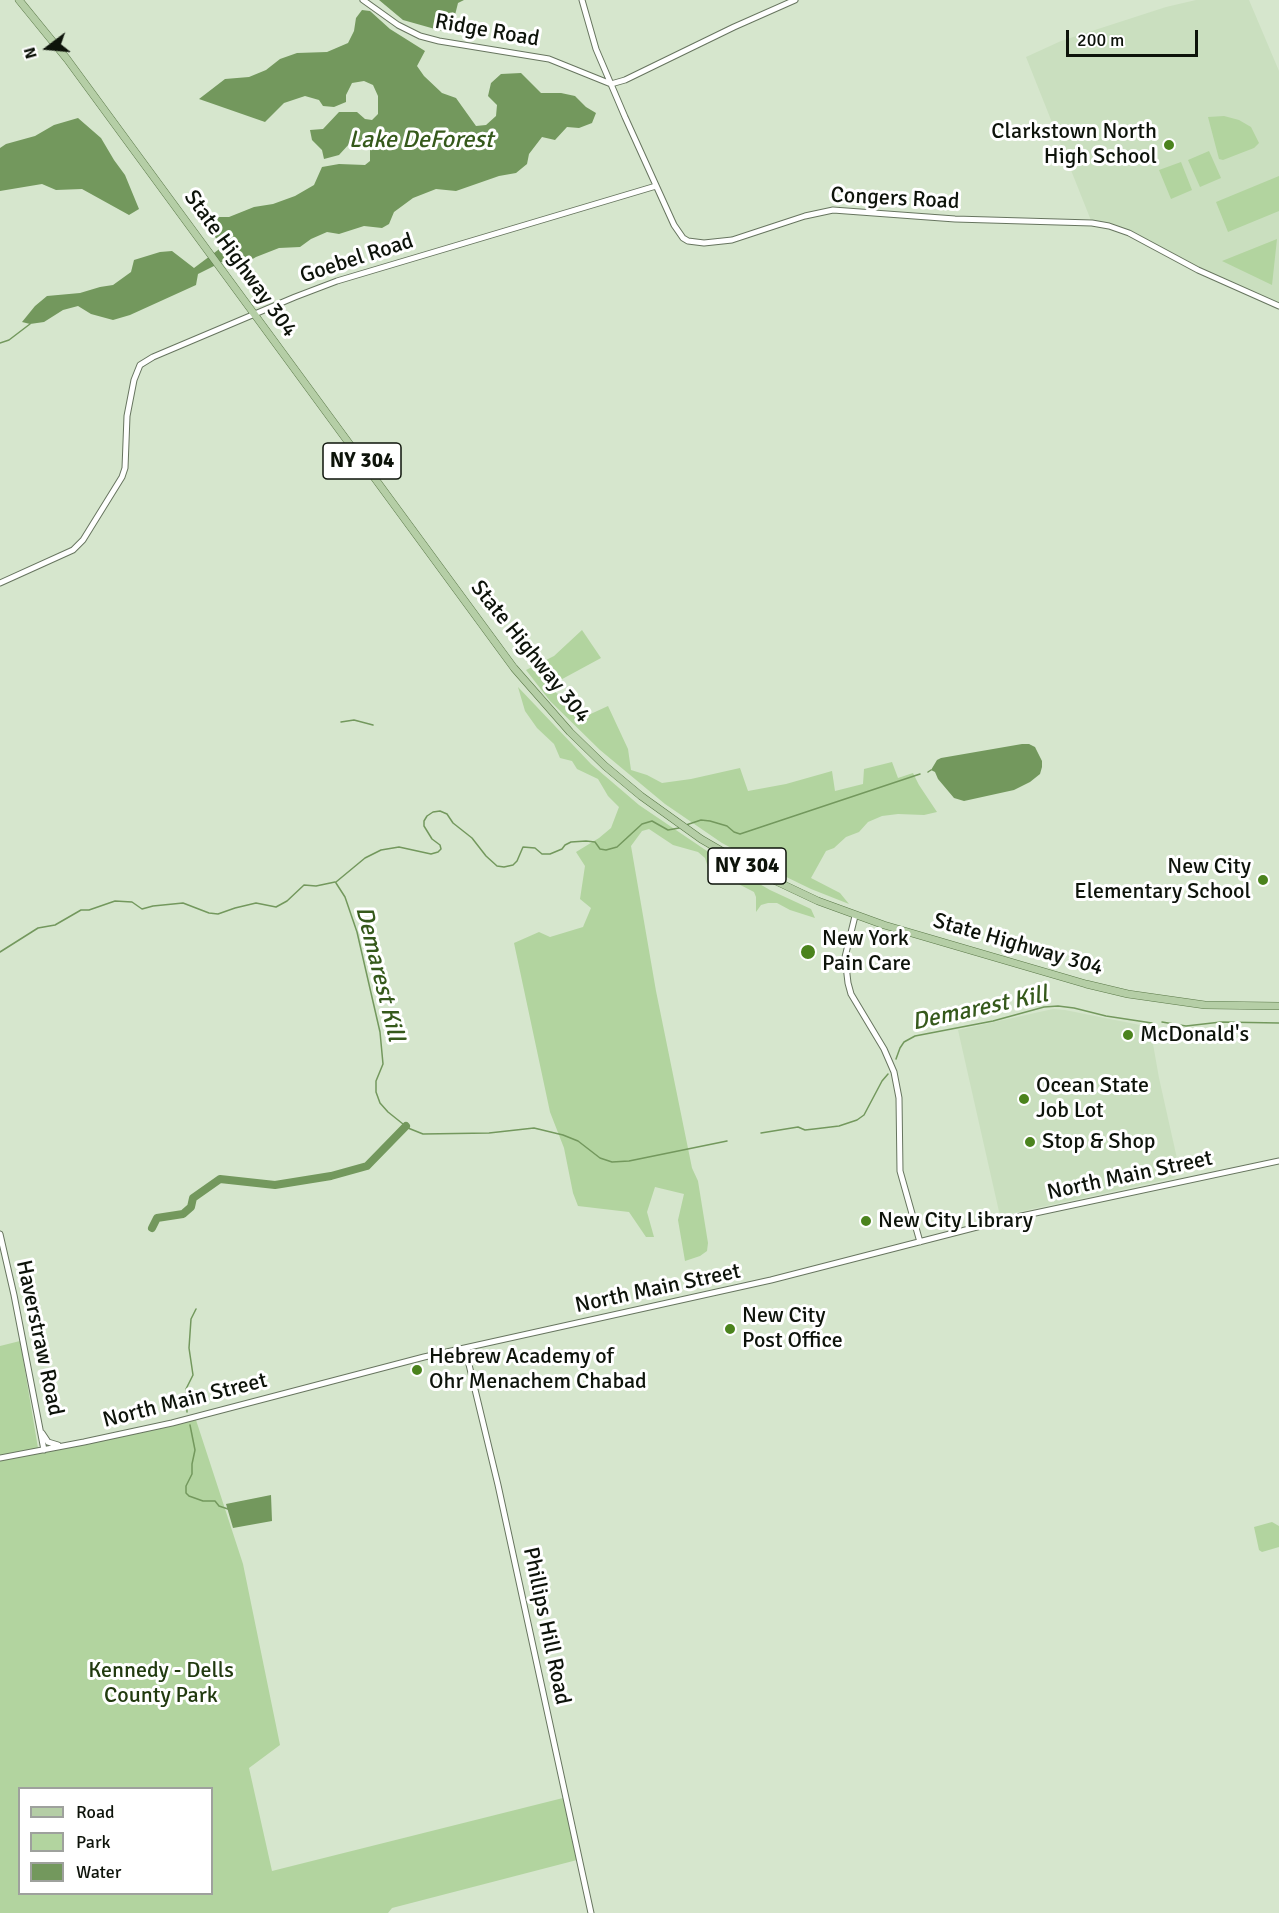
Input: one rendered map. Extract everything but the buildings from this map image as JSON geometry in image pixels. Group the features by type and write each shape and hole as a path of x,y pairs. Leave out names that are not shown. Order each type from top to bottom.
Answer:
{"main road":[{"name":"State Highway 304","path":"19,0 60,49 522,678 596,758 641,796 729,856 774,881 855,916 1121,993 1205,1005 1279,1006"}],"street":[{"name":"Ridge Road","path":"363,0 399,25 420,36 549,59 611,84"},
{"name":"Congers Road","path":"582,0 592,36 611,84 656,186 678,232 695,243 732,240 805,216 833,210 955,219 1092,223 1129,233 1198,270 1279,306"},
{"path":"611,84 625,80 795,0"},
{"name":"Goebel Road","path":"0,583 73,550 83,540 122,477 125,468 127,416 134,380 140,366 179,346 337,281 656,186"},
{"path":"855,916 845,957 846,976 851,994 884,1049 894,1072 899,1098 901,1178 920,1242"},
{"name":"North Main Street","path":"0,1458 172,1423 465,1348 820,1269 1012,1218 1279,1161"},
{"name":"Haverstraw Road","path":"0,1234 44,1450"},
{"name":"Phillips Hill Road","path":"465,1348 503,1509 591,1913"},
{"path":"40,1428 48,1442 65,1446"}],"shaded area":[{"name":"Clarkstown North High School","path":"1196,0 1249,0 1279,71 1279,306 1198,270 1129,233 1092,223 1026,57 1061,41 1166,7"},
{"path":"1053,1009 1150,1027 1180,1172 1174,1178 1000,1216 958,1030"}],"green space":[{"path":"1224,116 1239,120 1251,127 1259,143 1254,148 1223,160 1219,159 1208,117"},
{"path":"1209,151 1221,178 1200,187 1188,160"},
{"path":"1181,162 1192,190 1171,199 1159,170"},
{"path":"1279,176 1279,211 1228,232 1216,202"},
{"path":"1277,239 1272,285 1222,261"},
{"path":"582,630 601,658 553,684 556,693 568,698 582,718 608,706 628,749 631,770 662,783 740,768 748,791 786,784 832,771 835,791 863,784 864,769 892,762 898,778 913,773 937,812 924,815 882,816 868,822 859,832 846,837 834,848 826,851 811,878 840,893 849,904 776,872 722,843 665,804 600,750 550,701 526,670 554,656"},
{"path":"518,687 591,764 639,805 732,868 770,890 811,909 815,918 777,903 761,905 756,912 754,892 719,874 711,877 705,858 698,852 673,845 649,829 642,831 631,846 656,991 692,1168 698,1181 708,1243 707,1251 685,1261 678,1220 684,1194 655,1187 647,1212 654,1237 646,1237 629,1212 578,1206 573,1193 564,1148 550,1112 514,943 539,932 550,937 583,927 591,908 580,899 585,866 576,852 611,828 619,807 608,796 598,779 577,769 572,761 560,758 554,744 537,728 525,711"},
{"path":"20,1341 38,1448 0,1456 0,1346"},
{"name":"Kennedy - Dells County Park","path":"196,1420 243,1564 280,1745 249,1768 272,1871 563,1798 577,1860 392,1908 388,1913 0,1913 0,1459"},
{"path":"1272,1522 1279,1526 1279,1547 1262,1552 1259,1550 1254,1527"}],"water":[{"path":"379,0 464,0 458,3 454,19 442,31 403,20"},
{"name":"Lake DeForest","path":"362,10 370,11 390,29 425,51 417,66 442,93 456,98 476,126 486,125 496,116 497,105 488,96 491,83 501,74 521,73 541,93 575,96 596,113 592,123 579,128 567,127 555,140 542,137 529,154 527,164 516,173 499,176 456,191 436,189 413,198 394,212 389,224 382,228 364,226 339,234 327,232 300,247 279,248 239,267 228,259 198,274 196,285 130,315 113,320 91,314 78,306 63,310 44,322 30,324 22,322 47,296 80,293 113,285 131,272 134,260 172,251 194,268 222,247 211,231 210,223 218,217 229,217 254,207 273,204 295,196 314,185 322,167 339,164 365,165 370,161 370,150 362,143 350,143 339,155 324,159 322,150 312,140 310,130 323,129 339,112 357,112 365,119 372,120 378,114 378,96 373,85 364,81 352,83 346,95 346,102 334,107 323,106 319,100 305,96 284,103 265,122 199,99 225,79 249,77 266,70 280,59 297,53 327,52 348,43 354,31 356,18"},
{"path":"78,118 101,138 125,175 139,209 129,215 82,189 56,190 42,184 0,191 0,148 6,144 35,136 54,125"},
{"path":"1022,744 1035,747 1042,761 1042,767 1040,774 1014,790 964,801 954,798 935,772 931,770 941,758"},
{"path":"271,1495 272,1521 233,1528 226,1504"}],"waterway":[{"path":"0,343 9,340 30,324"},
{"path":"341,722 354,720 373,725"},
{"path":"686,825 701,820 710,821 727,826 740,834 920,774"},
{"path":"336,882 365,858 381,850 399,847 431,854 438,852 441,849 440,845 432,839 424,826 427,816 433,812 440,811 447,814 453,823 472,838 486,856 497,866 504,867 513,865 517,861 523,847 535,848 542,854 550,854 571,842 586,841 595,842 600,849 606,850 617,847 642,824 652,821 668,830 679,828"},
{"name":"Demarest Kill","path":"0,952 38,928 55,925 81,910 89,910 115,901 132,902 142,909 183,903 218,914 256,903 276,907 287,901 304,885 316,886 335,882"},
{"name":"Demarest Kill","path":"336,883 345,897 357,932 380,1032 383,1064 376,1081 376,1092 380,1103 408,1128 423,1134 489,1133 534,1128 578,1141 600,1158 612,1162 629,1161 727,1141"},
{"name":"Demarest Kill","path":"896,1059 904,1042 915,1036 993,1021 1044,1007 1074,1008 1106,1016 1152,1023"},
{"name":"Demarest Kill","path":"1162,1022 1186,1026 1221,1022 1279,1023"},
{"name":"Demarest Kill","path":"761,1133 798,1127 805,1130 839,1126 857,1120 864,1115 888,1074"},
{"path":"152,1228 157,1218 183,1214 191,1207 193,1198 220,1179 275,1185 331,1176 367,1166 406,1126"},
{"path":"187,1412 186,1389 193,1375 189,1348 191,1319 196,1309"},
{"path":"190,1425 195,1450 192,1474 186,1486 186,1493 203,1501 215,1501 219,1506 228,1509"}],"place":[{"name":"Clarkstown North High School","path":"1169,145"},
{"name":"New City Elementary School","path":"1263,880"},
{"name":"New York Pain Care","path":"808,952"},
{"name":"McDonald's","path":"1128,1035"},
{"name":"Ocean State Job Lot","path":"1024,1099"},
{"name":"Stop & Shop","path":"1030,1142"},
{"name":"New City Library","path":"866,1221"},
{"name":"New City Post Office","path":"730,1329"},
{"name":"Hebrew Academy of Ohr Menachem Chabad","path":"417,1370"}]}
